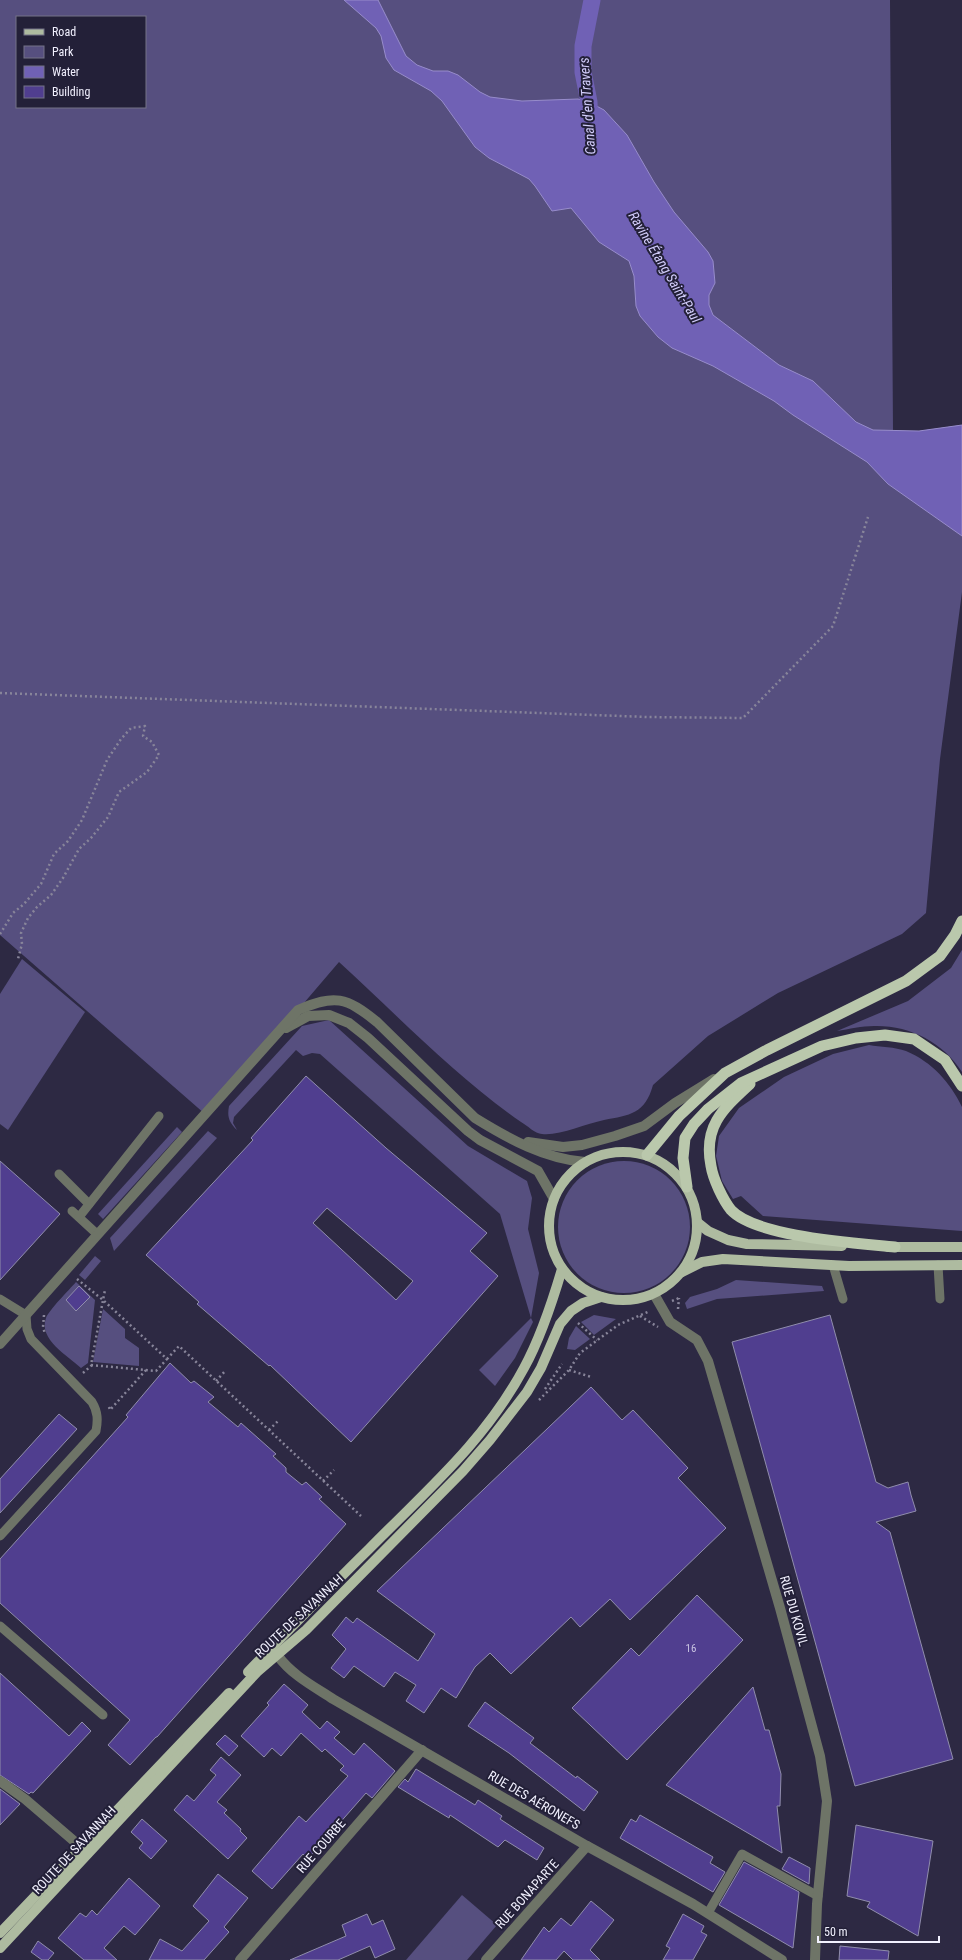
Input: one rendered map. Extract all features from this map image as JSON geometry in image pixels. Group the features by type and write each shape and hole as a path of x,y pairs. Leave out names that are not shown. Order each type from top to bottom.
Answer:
{"highway":[{"path":"647,1156 679,1116 725,1073 767,1050 906,981 940,956 955,935 962,920"},
{"path":"687,1187 683,1158 685,1138 694,1124 722,1097 741,1083 822,1046 856,1038 885,1035 914,1039 945,1060 962,1086"},
{"path":"761,1074 723,1109 712,1130 708,1155 712,1173 731,1210 743,1218 760,1226 802,1236 895,1247"}],"main road":[{"path":"682,1272 695,1249 698,1223 697,1210 687,1187 670,1168 647,1156 622,1152 597,1157 585,1162 566,1178 554,1199 550,1213 548,1228 550,1243 555,1257 562,1269 579,1287 601,1297 614,1300 628,1301 654,1294 664,1289 682,1272 702,1262 723,1259 832,1265 962,1265"},
{"path":"698,1223 708,1231 728,1240 747,1244 962,1247"},
{"name":"ROUTE DE SAVANNAH","path":"0,1948 2,1936 363,1554 455,1464 479,1436 499,1408 524,1367 552,1304 562,1269"},
{"name":"ROUTE DE SAVANNAH","path":"84,1850 257,1672 278,1656 306,1630 462,1471 490,1440 527,1392 541,1368 560,1324 571,1311 583,1303 601,1297"}],"street":[{"path":"0,1344 298,1010 320,1000 343,1000 355,1006 377,1022 475,1118 544,1154 565,1161 585,1162"},
{"path":"280,1031 308,1016 329,1015 349,1023 368,1038 468,1131 480,1140 538,1171 554,1199"},
{"path":"516,1140 563,1147 582,1145 615,1136 644,1126 675,1103 725,1073"},
{"name":"RUE DU KOVIL","path":"654,1294 670,1322 697,1340 708,1361 787,1634 820,1756 827,1801 818,1896 815,1960"},
{"name":"RUE DES AÉRONEFS","path":"278,1656 288,1668 314,1687 587,1846 708,1913 782,1960"},
{"name":"RUE COURBE","path":"240,1960 422,1750"},
{"path":"0,1781 84,1850"},
{"name":"RUE BONAPARTE","path":"486,1960 587,1846"}],"lane":[{"path":"97,1234 76,1214 89,1204 159,1116"},
{"path":"60,1174 89,1204"},
{"path":"832,1265 843,1299"},
{"path":"938,1265 940,1299"},
{"path":"0,1299 26,1315 27,1329 32,1339 92,1402 96,1408 98,1419 96,1431 0,1536"},
{"path":"0,1626 103,1715"},
{"path":"708,1913 742,1854 818,1896"}],"path":[{"path":"0,693 647,717 743,718 833,626 868,517"},
{"path":"0,934 13,913 24,904 40,884 54,854 68,841 82,820 107,760 120,739 131,728 145,726 143,736 152,742 159,755 147,772 119,792 108,817 91,838 79,849 51,896 37,907 28,918 21,933 22,944 18,959"},
{"path":"73,1283 78,1278 167,1359"},
{"path":"83,1373 92,1365 105,1290"},
{"path":"677,1313 680,1298"},
{"path":"46,1339 43,1327 44,1316 48,1311"},
{"path":"591,1377 569,1370 580,1353 618,1325 640,1316 662,1330"},
{"path":"577,1322 597,1340"},
{"path":"92,1365 156,1371 179,1346 360,1516"},
{"path":"78,1368 88,1377"},
{"path":"107,1404 110,1410 146,1370"},
{"path":"216,1381 226,1370"},
{"path":"269,1430 279,1420"},
{"path":"323,1481 334,1470"}],"green space":[{"path":"0,0 890,0 893,431 919,431 962,425 962,592 940,759 926,913 902,934 778,993 708,1036 653,1085 650,1095 641,1108 635,1112 622,1116 564,1132 539,1134 473,1085 427,1045 339,962 280,1031 205,1114 0,935"},
{"path":"962,950 962,1072 954,1061 935,1044 912,1032 887,1026 860,1027 837,1031 908,1001 951,968"},
{"path":"22,959 85,1012 8,1130 0,1124 0,994"},
{"path":"329,1020 468,1146 527,1181 532,1198 528,1229 539,1273 531,1318 500,1214 320,1054 312,1053 303,1056 296,1050 234,1117 233,1123 237,1130 232,1124 228,1113 229,1106 302,1026"},
{"path":"869,1045 906,1051 924,1061 946,1081 962,1107 962,1231 763,1216 741,1196 733,1199 722,1181 716,1156 719,1136 739,1108 784,1077 833,1054"},
{"path":"177,1127 182,1132 103,1219 98,1214"},
{"path":"208,1131 217,1138 114,1251 110,1238"},
{"path":"630,1161 649,1166 661,1172 671,1180 679,1190 685,1202 689,1214 689,1240 685,1252 679,1264 671,1274 661,1282 649,1288 637,1292 618,1293 599,1288 587,1282 577,1274 569,1264 563,1252 559,1240 558,1221 563,1202 569,1190 577,1180 587,1172 599,1166 611,1162"},
{"path":"95,1256 101,1261 85,1280 79,1275"},
{"path":"736,1280 822,1286 824,1291 717,1299 687,1309 685,1303 690,1297 717,1289"},
{"path":"76,1282 95,1300 88,1363 81,1368 50,1340 46,1333 45,1326 48,1314"},
{"path":"103,1309 125,1329 125,1338 139,1348 139,1366 93,1362"},
{"path":"594,1315 616,1319 594,1335 581,1322"},
{"path":"531,1318 533,1322 515,1358 495,1386 479,1370"},
{"path":"576,1326 590,1339 575,1350 567,1349 569,1338"},
{"path":"462,1895 497,1925 467,1960 406,1960"}],"water":[{"name":"Ravine Étang Saint-Paul","path":"344,0 378,0 406,56 417,65 433,71 448,71 458,75 480,92 490,97 522,101 578,99 589,102 604,110 627,135 654,182 674,212 708,252 713,261 715,283 709,295 709,305 713,315 779,365 813,381 856,422 873,430 919,431 962,425 962,536 888,484 867,462 793,415 774,401 713,366 672,348 658,337 640,316 636,306 634,276 629,261 599,242 571,208 552,211 529,179 489,158 475,147 442,101 431,91 394,70 386,58 381,36 376,28"}],"building":[{"path":"306,1076 386,1148 487,1233 470,1251 498,1276 351,1442 270,1365 269,1366 197,1304 199,1302 146,1255 253,1140 251,1138","holes":["327,1208 413,1281 396,1300 313,1223"]},
{"path":"0,1161 60,1214 0,1280"},
{"path":"79,1286 90,1297 76,1311 66,1300"},
{"path":"830,1315 876,1482 888,1488 908,1482 916,1511 876,1522 890,1532 953,1759 855,1786 732,1342"},
{"path":"170,1363 191,1383 194,1381 214,1397 208,1402 238,1427 241,1423 276,1454 273,1456 286,1468 286,1472 302,1485 306,1482 322,1497 319,1499 346,1524 157,1737 130,1765 108,1745 130,1720 0,1603 0,1559 128,1417 126,1415"},
{"path":"591,1387 622,1420 633,1410 688,1468 678,1478 726,1528 630,1620 610,1599 580,1627 571,1617 511,1674 490,1653 475,1667 456,1698 441,1688 424,1713 406,1701 416,1685 395,1672 384,1687 354,1666 344,1678 331,1668 346,1649 332,1635 346,1617 353,1623 357,1618 418,1661 435,1634 377,1591"},
{"path":"59,1414 77,1429 0,1513 0,1479"},
{"path":"697,1595 743,1640 627,1760 572,1708 631,1648 639,1656"},
{"path":"0,1673 69,1736 82,1722 91,1731 33,1793 31,1792 29,1794 0,1775"},
{"path":"284,1684 308,1705 302,1712 320,1729 327,1721 340,1732 334,1738 354,1755 364,1743 395,1771 372,1798 366,1793 308,1859 303,1854 272,1889 252,1871 299,1816 306,1822 348,1776 340,1770 344,1766 325,1749 322,1752 301,1733 281,1756 272,1748 264,1757 241,1736 269,1705 267,1703"},
{"path":"753,1687 765,1730 769,1730 781,1774 780,1806 777,1806 782,1853 666,1785"},
{"path":"485,1702 534,1738 530,1743 576,1778 577,1776 598,1792 584,1811 509,1753 468,1726"},
{"path":"225,1735 238,1746 229,1756 216,1744"},
{"path":"221,1757 241,1775 217,1802 227,1810 224,1813 241,1829 240,1831 247,1838 228,1859 174,1810 187,1795 194,1801 216,1775 210,1770"},
{"path":"416,1769 475,1805 478,1800 502,1816 500,1819 544,1848 537,1860 505,1840 498,1847 450,1815 449,1818 398,1787 405,1779 408,1782"},
{"path":"0,1789 20,1804 0,1825"},
{"path":"640,1815 713,1857 710,1863 725,1872 713,1892 620,1838 631,1819 636,1822"},
{"path":"142,1819 167,1841 151,1859 139,1848 143,1843 131,1832"},
{"path":"856,1825 933,1841 918,1936 867,1907 870,1902 847,1896"},
{"path":"789,1857 810,1868 809,1884 782,1869"},
{"path":"744,1862 799,1892 793,1948 719,1905"},
{"path":"218,1874 248,1898 224,1927 229,1932 204,1960 149,1960 160,1939 182,1951 209,1921 193,1906"},
{"path":"129,1878 160,1906 135,1935 124,1926 104,1948 117,1960 84,1960 58,1938 80,1913 86,1917 92,1910 97,1915"},
{"path":"591,1901 614,1920 590,1950 600,1960 573,1960 564,1951 556,1960 521,1960 544,1927 549,1932 561,1918 571,1926"},
{"path":"367,1914 372,1925 383,1920 395,1949 375,1958 370,1946 338,1960 290,1960 346,1936 342,1925"},
{"path":"683,1914 704,1926 701,1932 707,1935 693,1960 663,1960 670,1948 666,1946"},
{"path":"38,1941 54,1953 48,1960 42,1960 31,1952"},
{"path":"840,1946 889,1951 888,1960 839,1960"}],"waterway":[{"name":"Canal d'en Travers","path":"590,124 589,102 583,72 583,46 592,0"}]}
